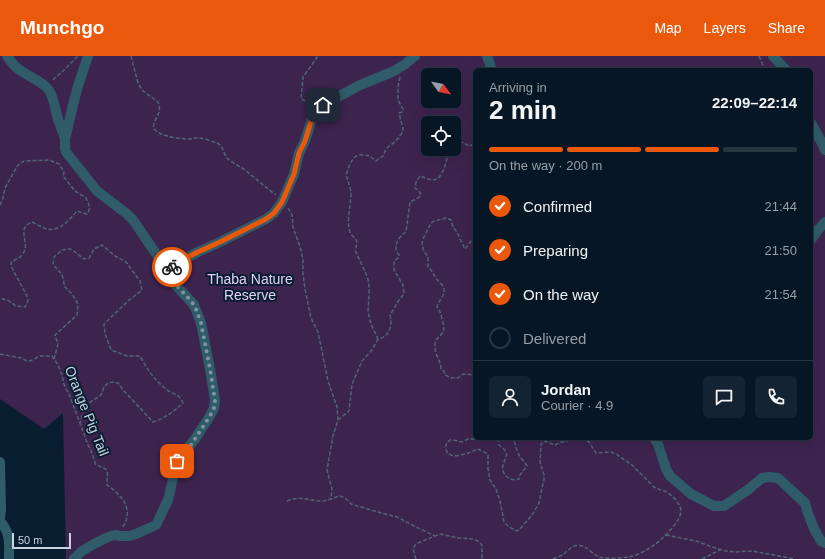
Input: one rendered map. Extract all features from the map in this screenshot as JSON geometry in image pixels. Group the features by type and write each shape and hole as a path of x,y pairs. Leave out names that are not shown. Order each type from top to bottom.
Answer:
{"street":[{"path":"7,56 17,68 44,85 50,91 58,119 63,130 65,148 70,157 97,191 133,220 157,255 165,272 192,302 198,314 214,392 214,408 195,439 177,461 168,497 156,525 129,536 108,537 82,551 74,559"},
{"path":"65,140 78,86 88,56"},
{"path":"165,272 178,262 266,219 274,213 282,202 294,174 299,153 305,141 314,112 323,105 360,85 388,74 404,65 415,56"},
{"path":"487,56 491,68"},
{"path":"773,56 784,68"},
{"path":"813,127 825,150"},
{"path":"813,237 825,222"},
{"path":"655,440 670,476 690,494 714,506 724,506 762,478 778,478 805,503 814,529 821,541 825,543"},
{"path":"0,462 0,516"},
{"path":"0,521 8,534 9,559"}],"path":[{"path":"44,85 65,70 78,56"},
{"path":"131,56 138,83 142,90 160,105 158,116 153,124 153,128 156,131 162,135 176,138 199,138 217,143 222,147 228,159 275,195 288,208 292,215 303,260 305,289 311,318 318,332 338,420 333,436 327,470 332,489 331,498"},
{"path":"318,56 303,77 301,99 311,103 323,105"},
{"path":"760,56 764,68"},
{"path":"378,339 371,324 368,312 369,283 355,250 358,242 357,239 350,233 348,226 351,194 346,175 355,156 359,154 370,155 376,161 384,155 388,147 395,142 402,133 403,129 399,113 404,109 399,102 398,87 404,65"},
{"path":"461,142 469,146 473,145"},
{"path":"338,420 349,411 352,384 362,361 372,350 378,339 385,336 388,332 390,327 390,315 400,297 404,294 403,285 394,270 394,261 399,256 395,247 400,236 406,232 410,202 421,195 415,188 416,182 420,176 432,180 437,179 441,175 448,156"},
{"path":"0,205 5,188 18,164 24,161 49,160 59,164 64,172 63,176 68,184 75,191 86,198 90,207 88,214 78,211 64,224 52,230 32,222 25,227 24,238 26,245 22,255 11,262 12,268 27,296 28,302 25,307 16,306 9,301 0,298"},
{"path":"473,239 465,249 453,227 451,220 446,218 430,223 422,244 428,257 428,267 432,270 435,277 442,283 444,289 437,307 441,314 444,327 443,332 435,341 435,349 442,369 445,375 452,378 458,378 463,374 473,375"},
{"path":"54,359 58,344 55,335 77,315 78,305 72,294 64,286 64,279 60,272 53,265 54,257 62,250 71,249 84,259 89,258 94,249 102,245 115,256 126,262 140,281 142,290 104,324 105,334 111,350 127,356 140,356 150,374 166,390 180,397 183,403 172,413 153,422 118,383 113,382 108,383 104,387 101,395 89,403 83,413 80,423"},
{"name":"Orange Pig Tail","path":"0,354 21,358 27,361 44,355 52,356 54,359 72,399 88,445 92,451 93,459 96,465 104,467 108,471 107,485 117,491 124,500 128,514 124,524 115,536"},
{"path":"473,438 468,438 462,442 450,440 446,445 447,452 453,456 478,450 486,453 488,456 490,480 496,489 504,522 517,531 529,519 539,503 544,479 540,462 540,444 544,441 555,445 568,440"},
{"path":"498,440 499,445 505,451 506,456 503,465 505,475 508,478 517,480 527,466 526,463 520,458 514,440"},
{"path":"553,559 564,554 575,546 586,548 599,557 630,557 636,555 655,545 670,532 681,515 682,511 677,502 667,493 654,487 632,465 611,452 596,453 589,442 586,440"},
{"path":"287,501 296,498 324,501 340,496 345,498 351,504 397,517 435,536"},
{"path":"416,559 413,549 415,545 440,534 478,541 482,545 482,559"},
{"path":"666,535 696,541 721,550 736,552 752,551 795,559"},
{"path":"702,559 721,550"}],"green space":[{"name":"Thaba Nature Reserve","path":"0,56 825,56 825,559 66,559 63,413 44,429 0,399"}],"way so far":[{"path":"172,267 165,272 192,302 201,323 215,400 213,412 189,448 177,461"}],"route":[{"path":"172,267 178,262 266,219 274,213 282,202 294,174 299,153 305,141 314,112 323,105"}]}
